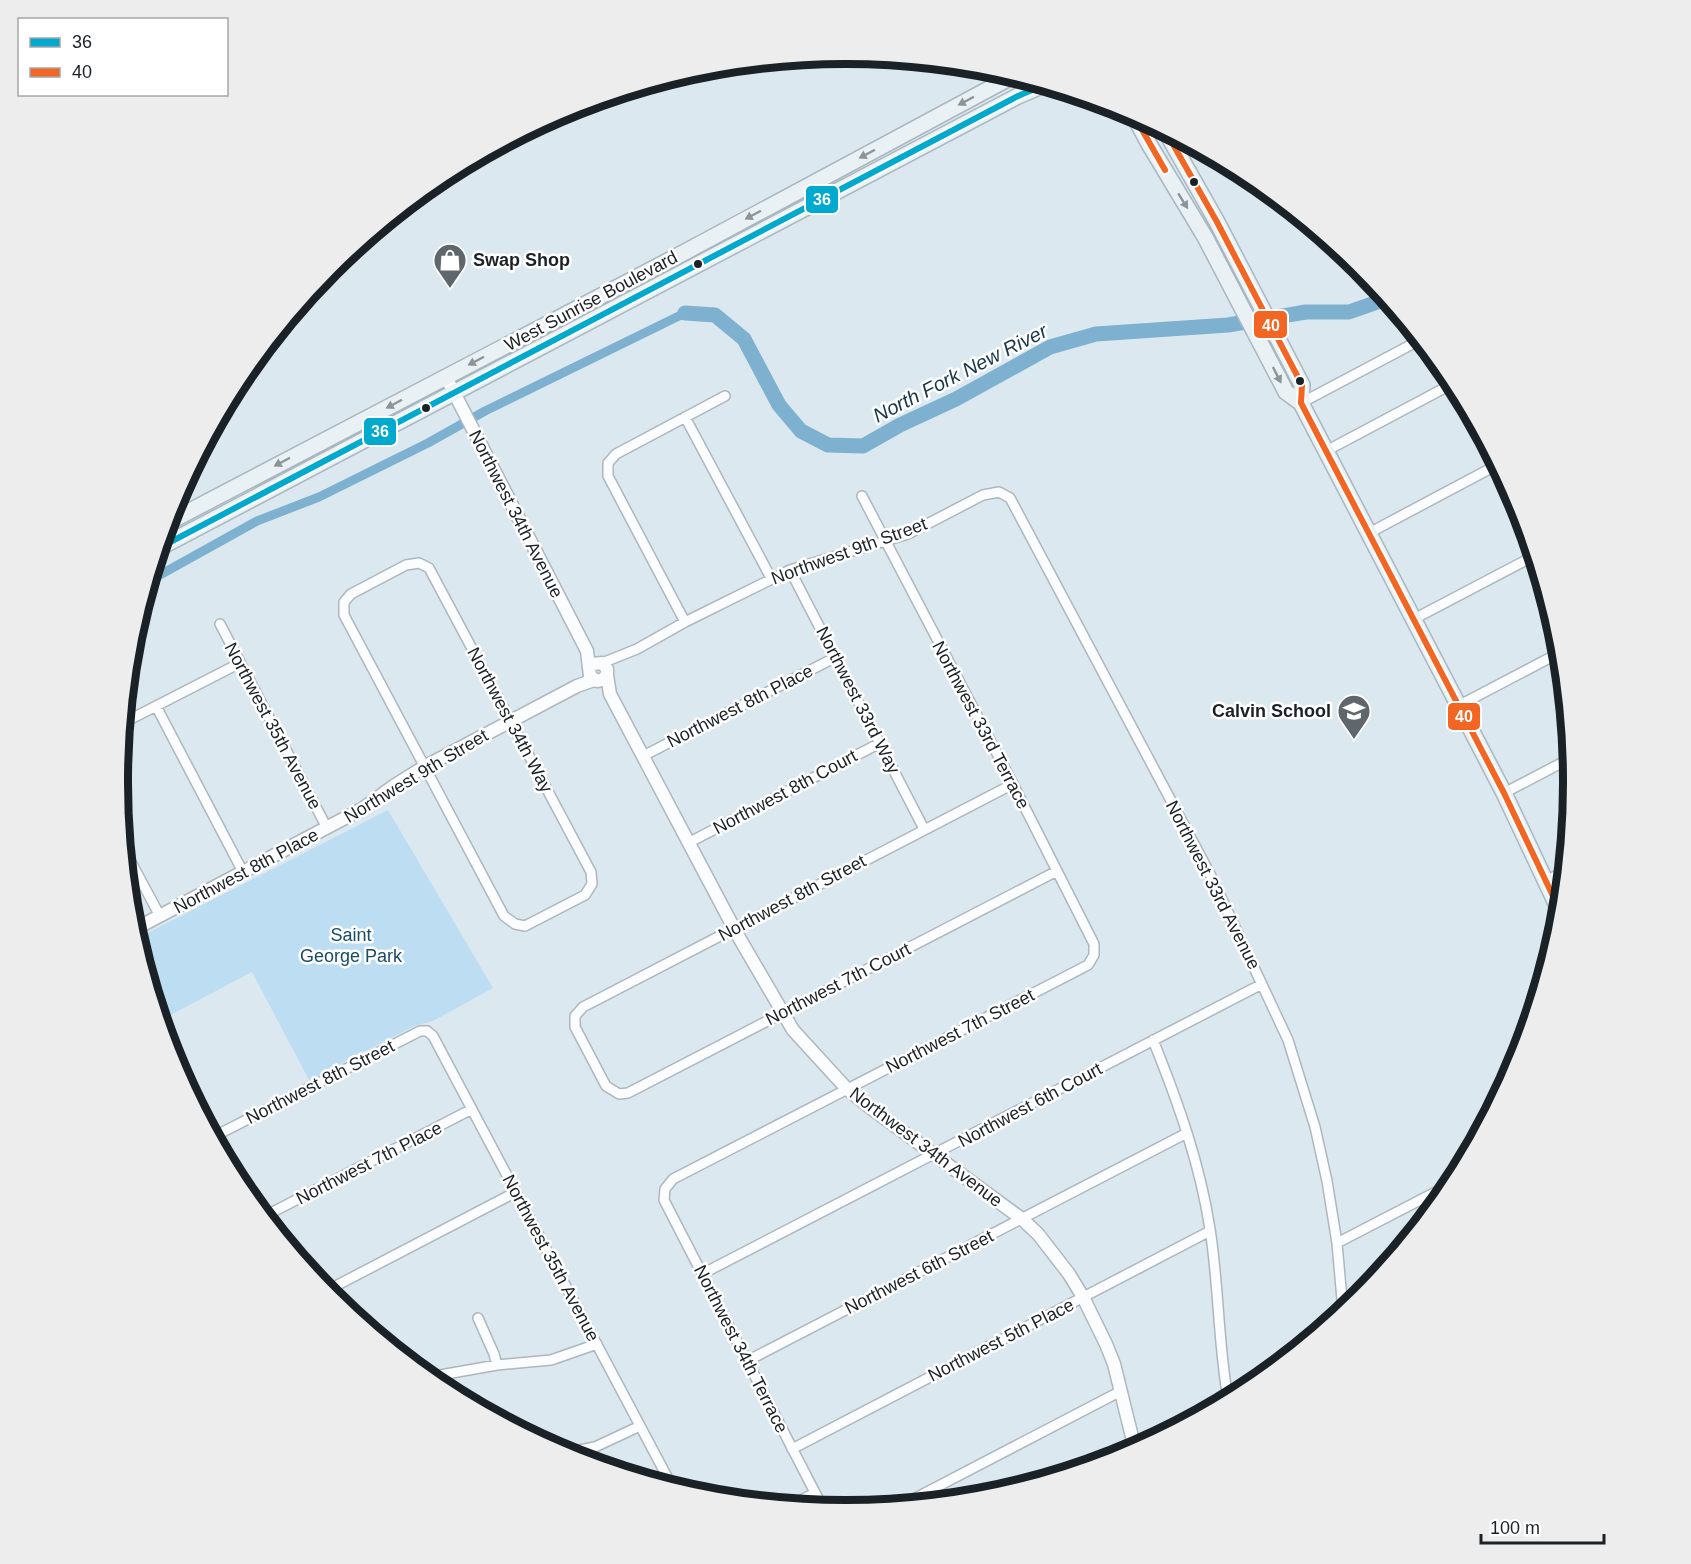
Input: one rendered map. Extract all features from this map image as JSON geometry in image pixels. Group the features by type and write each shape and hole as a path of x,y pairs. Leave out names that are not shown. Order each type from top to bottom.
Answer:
{"main road":[{"name":"West Sunrise Boulevard","path":"179,517 685,252 1002,82"},
{"name":"West Sunrise Boulevard","path":"169,543 458,401 971,121 1034,90"},
{"path":"1141,128 1205,237 1286,392 1301,403 1504,793 1553,898"},
{"path":"1172,143 1302,385 1301,403"},
{"path":"1205,237 1215,245 1232,251"},
{"path":"174,531 230,500 236,487"}],"street":[{"path":"1301,403 1414,343"},
{"name":"Northwest 34th Avenue","path":"446,377 598,672 734,928 782,1013 793,1030 847,1089 1022,1219 1038,1234 1083,1297 1106,1344 1133,1439"},
{"path":"1326,451 1445,387"},
{"path":"684,622 608,476 608,463 616,454 725,396"},
{"path":"685,417 771,578"},
{"path":"1369,533 1491,468"},
{"name":"Northwest 9th Street","path":"327,828 362,809 424,767 570,691 684,622 771,578 790,570 908,534 983,495 999,492"},
{"name":"Northwest 33rd Avenue","path":"999,492 1010,498 1210,874 1288,1040 1315,1127 1327,1181 1337,1243 1342,1299"},
{"name":"Northwest 33rd Terrace","path":"862,496 1094,944 1094,955"},
{"path":"1414,620 1528,559"},
{"name":"Northwest 34th Way","path":"406,564 419,564 429,568 511,721 591,872 592,884 585,895 525,926 514,924 504,916 344,615 344,602 351,594 406,564"},
{"name":"Northwest 33rd Way","path":"790,570 924,829"},
{"name":"Northwest 35th Avenue","path":"220,624 327,828"},
{"name":"Northwest 8th Place","path":"643,756 836,657"},
{"path":"1458,706 1552,657"},
{"path":"131,719 240,663"},
{"path":"156,706 243,872"},
{"name":"Northwest 8th Court","path":"690,842 880,742"},
{"path":"1504,793 1562,763"},
{"name":"Northwest 8th Street","path":"619,1094 606,1086 575,1027 575,1016 583,1007 1013,784"},
{"name":"Northwest 8th Place","path":"143,925 327,828"},
{"path":"133,866 160,916"},
{"name":"Northwest 7th Court","path":"619,1094 628,1093 1057,871"},
{"path":"1546,881 1557,875"},
{"name":"Northwest 7th Street","path":"665,1189 673,1179 1088,965 1094,955"},
{"name":"Northwest 6th Court","path":"702,1274 1262,984"},
{"name":"Northwest 8th Street","path":"220,1133 420,1031 427,1031"},
{"name":"Northwest 35th Avenue","path":"427,1031 433,1036 667,1477"},
{"path":"1153,1040 1172,1086 1201,1180 1210,1231 1227,1389"},
{"name":"Northwest 7th Place","path":"271,1213 472,1109"},
{"name":"Northwest 6th Street","path":"747,1361 1187,1133"},
{"name":"Northwest 34th Terrace","path":"665,1189 664,1200 818,1499"},
{"path":"335,1286 516,1192"},
{"path":"1337,1243 1433,1193"},
{"name":"Northwest 5th Place","path":"792,1449 1210,1231"},
{"path":"478,1318 494,1354 496,1365"},
{"path":"441,1375 496,1365 552,1360 597,1344"},
{"path":"922,1495 1121,1391"},
{"path":"583,1449 595,1447 640,1426"},
{"path":"805,1498 815,1493"}],"green space":[{"name":"Saint George Park","path":"388,810 493,988 433,1021 414,1026 309,1080 252,972 167,1017 152,968 145,935"}],"waterway":[{"name":"North Fork New River","path":"685,313 715,315 744,339 779,405 801,431 828,445 863,446 900,425 956,399 1050,347 1096,334 1228,325 1306,312 1349,312 1378,302"},
{"path":"158,576 257,521 319,497 428,443 485,411 685,313"}],"transit line":[{"name":"36","path":"169,543 1033,90"},
{"name":"40","path":"1141,128 1165,170"},
{"name":"40","path":"1172,143 1217,222 1302,385 1301,403 1504,793 1553,897"}],"place":[{"name":"Swap Shop","path":"450,289"},
{"name":"Calvin School","path":"1354,740"}]}
